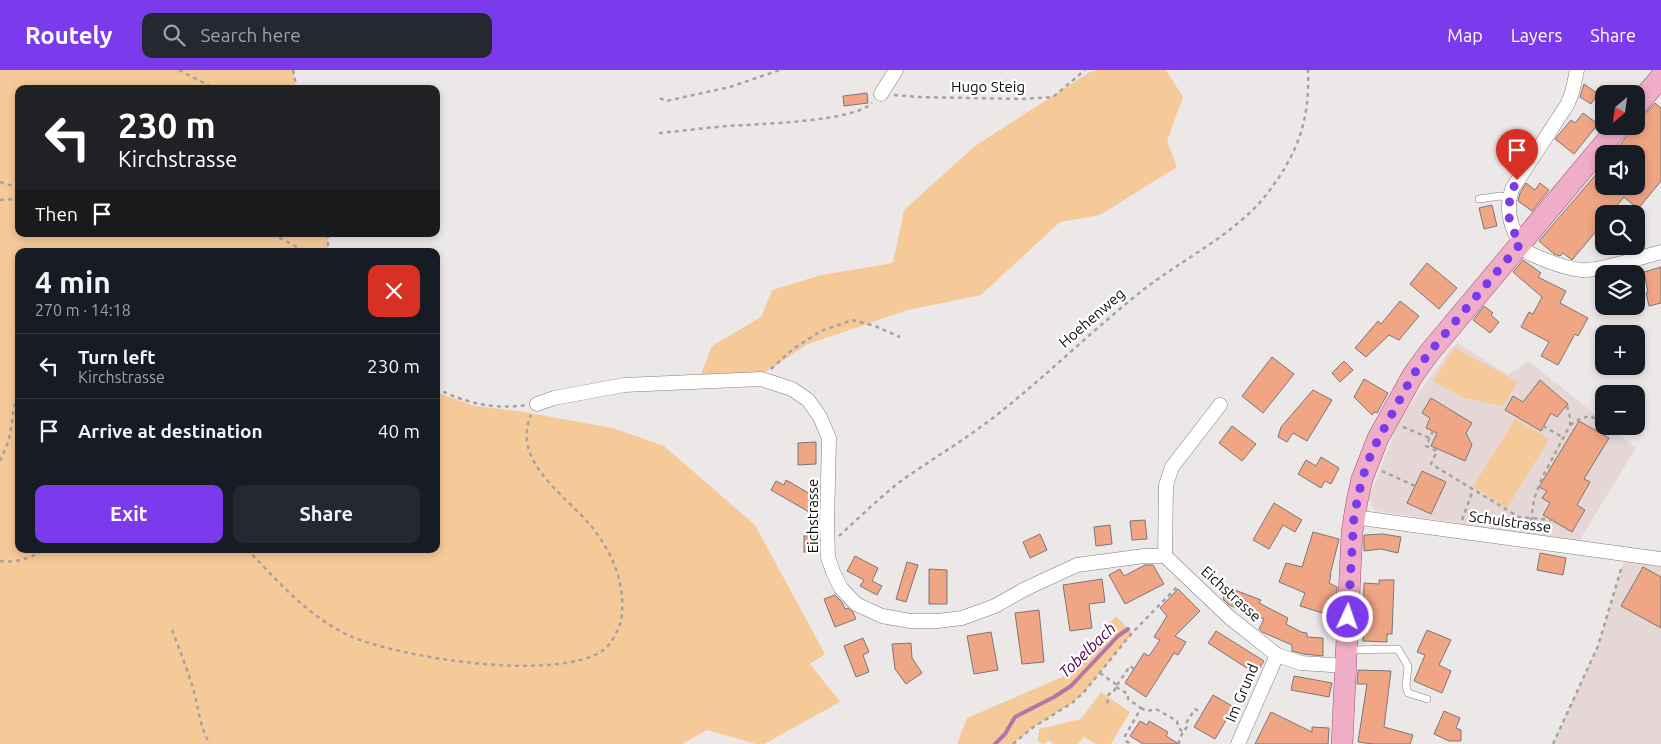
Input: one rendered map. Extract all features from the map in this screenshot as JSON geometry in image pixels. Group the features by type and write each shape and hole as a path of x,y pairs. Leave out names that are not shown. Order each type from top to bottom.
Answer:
{"main road":[{"path":"1645,95 1661,76"},
{"path":"1342,744 1354,516 1362,479 1372,451 1413,375 1429,353 1611,135"}],"street":[{"path":"881,94 896,70"},
{"path":"1577,70 1572,93 1567,105 1517,180 1509,198 1511,226 1529,253 1581,271 1661,252"},
{"name":"Eichstrasse","path":"537,404 554,398 624,385 761,380 792,389 808,400 828,433 830,446 827,525 828,557 833,572 842,588 856,604 882,616 910,621 938,622 962,618 995,606 1043,580 1077,566 1144,556 1165,556 1229,617 1276,655 1301,664 1346,658"},
{"path":"1165,556 1166,485 1172,467 1220,405"},
{"name":"Schulstrasse","path":"1354,516 1661,560"},
{"name":"Im Grund","path":"1238,744 1276,655"}],"lane":[{"path":"1479,199 1500,196 1509,198"},
{"path":"1346,658 1398,649 1408,666 1406,686 1408,693 1427,699"}],"path":[{"path":"179,70 207,85"},
{"path":"293,70 296,85"},
{"path":"660,98 666,101 730,87 780,70"},
{"name":"Hugo Steig","path":"881,94 1022,100 1052,97 1085,70"},
{"name":"Hoehenweg","path":"829,546 901,482 970,436 1004,409 1138,294 1238,224 1264,197 1287,165 1300,136 1306,114 1309,89 1308,70"},
{"path":"659,133 726,126 794,122 830,116 867,108 881,94"},
{"path":"0,182 15,187"},
{"path":"0,200 15,199"},
{"path":"278,237 298,248"},
{"path":"761,380 793,349 821,331 852,320 875,326 900,337"},
{"path":"440,390 449,395 482,405 508,408 537,404"},
{"path":"0,461 9,440 15,403"},
{"path":"251,553 277,581 306,607 349,635 368,642 411,653 461,662 512,665 558,664 587,658 603,651 615,637 621,621 622,599 618,573 605,546 592,527 538,470 529,456 526,444 526,430 537,404"},
{"path":"1528,540 1534,498 1542,478 1570,425 1567,406"},
{"path":"1570,425 1581,418 1591,416 1595,419"},
{"path":"1398,425 1430,438"},
{"path":"1544,426 1564,438"},
{"path":"1432,431 1426,446 1437,451 1431,464 1518,517 1553,520"},
{"path":"1376,468 1415,486"},
{"path":"1461,531 1463,515 1473,490"},
{"path":"0,561 18,561 38,553"},
{"path":"1553,744 1598,646 1626,555"},
{"path":"1013,744 1032,728 1072,703 1084,692 1132,633 1188,576"},
{"path":"172,630 189,677 201,724 210,744"},
{"path":"1108,706 1106,697 1113,693 1130,666 1134,668"},
{"path":"1100,673 1128,694 1128,699 1147,711 1156,709 1176,722 1178,728 1183,732"},
{"path":"1131,744 1126,741 1125,736 1141,708"},
{"path":"1179,744 1178,740 1186,727 1186,723 1196,709 1202,713"}],"shaded area":[{"path":"0,70 293,70 295,85 15,85 15,237 328,237 328,248 15,248 15,553 440,553 440,393 475,406 518,411 613,428 664,446 755,525 825,654 810,664 840,702 764,744 756,744 707,730 682,744 0,744"},
{"path":"1097,70 1166,70 1183,97 1167,141 1177,167 1100,215 1060,222 981,295 908,310 808,344 756,378 699,379 712,346 761,317 772,290 821,275 893,263 904,210 975,146 1090,72"},
{"path":"1458,343 1508,375 1529,361 1595,415 1595,435 1620,435 1636,448 1579,541 1376,511 1368,500 1400,419 1452,347"},
{"path":"1455,348 1518,382 1503,406 1464,398 1433,381"},
{"path":"1515,419 1549,439 1507,508 1473,487"},
{"path":"1626,555 1661,559 1661,744 1553,744 1598,646"},
{"path":"1116,616 1132,633 1084,692 1072,703 1032,728 1013,744 957,744 967,718 1062,677"},
{"path":"1101,692 1130,712 1111,744 1096,744 1084,737 1078,744 1053,744 1049,740 1044,744 1038,742 1039,729 1081,719"}],"building":[{"path":"1584,84 1595,92 1595,98 1591,104 1580,97"},
{"path":"867,93 868,103 844,106 843,96"},
{"path":"1655,103 1661,108 1661,181 1641,205 1633,205 1624,197 1617,205 1595,205 1595,233 1572,260 1563,253 1560,256 1554,254 1539,241 1595,176 1595,195 1645,195 1645,145 1620,145 1627,135 1645,135 1645,114"},
{"path":"1583,113 1595,122 1595,128 1574,154 1555,139 1571,120 1575,123"},
{"path":"1526,183 1535,190 1540,183 1549,190 1532,211 1518,201"},
{"path":"1492,205 1497,226 1484,229 1479,208"},
{"path":"1523,260 1541,273 1538,277 1566,291 1560,303 1588,318 1578,336 1575,334 1558,365 1541,356 1549,342 1521,327 1529,312 1533,314 1542,297 1513,272"},
{"path":"1427,263 1457,288 1439,309 1410,284"},
{"path":"1661,267 1661,303 1649,306 1645,272"},
{"path":"1400,301 1419,316 1399,340 1389,335 1366,357 1355,348 1378,321 1381,324"},
{"path":"1484,306 1493,313 1491,315 1499,322 1490,333 1473,320"},
{"path":"1272,357 1294,374 1263,413 1242,396"},
{"path":"1344,361 1353,370 1340,382 1332,373"},
{"path":"1364,379 1388,393 1377,413 1374,412 1372,415 1354,397"},
{"path":"1540,380 1568,404 1557,417 1551,413 1541,431 1505,410 1513,396 1523,402"},
{"path":"1313,390 1332,400 1307,441 1293,433 1287,442 1278,437 1281,427"},
{"path":"1431,398 1472,423 1466,433 1472,445 1465,461 1431,446 1437,433 1426,428 1430,418 1422,413"},
{"path":"1579,421 1595,430 1595,435 1604,435 1609,438 1584,479 1590,482 1577,505 1585,510 1572,532 1543,515 1550,503 1542,498 1547,491 1539,487"},
{"path":"1232,426 1256,444 1242,461 1219,443"},
{"path":"816,442 816,464 798,465 798,443"},
{"path":"1321,457 1339,468 1331,484 1325,481 1321,488 1298,474 1306,460 1316,466"},
{"path":"1422,471 1446,482 1431,514 1407,503"},
{"path":"786,480 817,498 809,512 771,490 776,481 784,485"},
{"path":"1274,503 1302,520 1295,532 1283,525 1269,549 1253,540"},
{"path":"1145,520 1147,539 1132,540 1130,521"},
{"path":"1110,525 1112,544 1096,546 1094,527"},
{"path":"1313,532 1339,539 1329,583 1337,587 1336,597 1329,615 1300,606 1305,593 1279,582 1286,563 1302,567"},
{"path":"1040,534 1047,550 1030,558 1023,542"},
{"path":"1383,534 1401,537 1398,553 1381,549 1364,551 1364,535"},
{"path":"804,536 819,536 819,552 804,552"},
{"path":"1540,553 1566,558 1563,575 1537,570"},
{"path":"855,556 878,568 872,581 882,586 877,595 860,586 864,580 847,571"},
{"path":"907,562 918,565 906,602 896,599"},
{"path":"1145,565 1153,565 1164,584 1125,604 1109,575 1120,569 1124,576"},
{"path":"1643,567 1661,577 1661,628 1621,606"},
{"path":"929,569 947,570 947,604 929,604"},
{"path":"1102,579 1105,602 1089,604 1092,628 1070,631 1063,585"},
{"path":"1379,580 1394,580 1392,634 1387,634 1387,642 1363,641 1364,583 1379,584"},
{"path":"1227,587 1261,600 1259,603 1288,618 1286,624 1307,633 1307,637 1323,638 1323,656 1292,651 1292,645 1262,632 1259,629 1264,619 1229,605 1223,599"},
{"path":"1178,589 1200,611 1175,636 1186,642 1178,655 1174,653 1146,697 1125,683 1144,653 1149,656 1160,640 1154,637 1167,616 1160,608"},
{"path":"835,595 842,602 845,609 848,608 853,612 856,619 835,627 824,599"},
{"path":"1039,610 1044,662 1022,664 1015,613"},
{"path":"1427,630 1451,640 1439,665 1451,671 1442,693 1414,681 1425,655 1417,652"},
{"path":"1216,631 1264,661 1256,674 1208,643"},
{"path":"991,632 998,670 974,674 967,636"},
{"path":"863,638 869,652 863,655 869,672 856,677 844,646"},
{"path":"911,643 912,658 922,673 906,684 895,669 892,644"},
{"path":"1358,670 1391,671 1384,727 1413,735 1410,744 1358,742 1367,684 1357,684"},
{"path":"1294,676 1332,683 1329,697 1291,690"},
{"path":"1213,695 1234,707 1215,739 1194,727"},
{"path":"1444,711 1460,718 1456,728 1461,730 1461,741 1449,741 1434,734"},
{"path":"1271,712 1312,732 1312,727 1329,728 1328,744 1255,744"},
{"path":"1140,721 1147,725 1149,721 1168,732 1166,736 1179,744 1143,744 1130,736"}],"waterway":[{"name":"Tobelbach","path":"995,744 1005,734 1015,717 1071,686 1118,636 1128,629"}],"route":[{"path":"1348,617 1354,516 1362,479 1372,451 1387,420 1413,375 1429,353 1521,243 1511,226 1509,210 1509,198 1517,180"}]}
